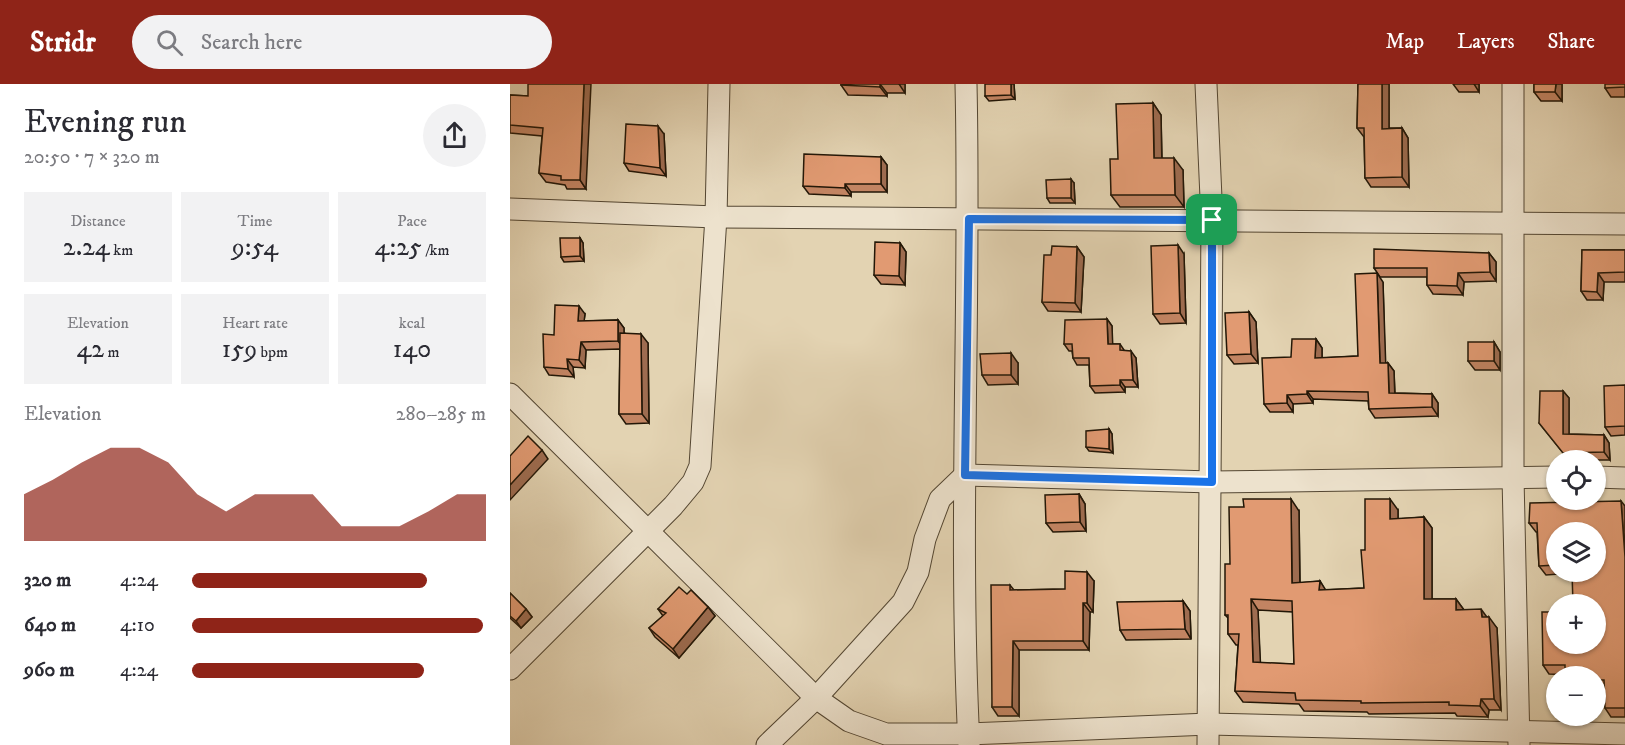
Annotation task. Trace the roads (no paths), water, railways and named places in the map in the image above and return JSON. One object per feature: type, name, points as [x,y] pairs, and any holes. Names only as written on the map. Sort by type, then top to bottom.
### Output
[{"type":"street","points":[[510,669],[648,532],[693,482],[700,466],[716,217],[719,84]]},
{"type":"street","points":[[966,84],[969,219],[965,475],[969,740]]},
{"type":"street","points":[[1206,84],[1212,220],[1209,735]]},
{"type":"street","points":[[1513,84],[1513,477],[1519,739]]},
{"type":"street","points":[[510,209],[716,217],[1625,224]]},
{"type":"street","points":[[510,394],[816,698],[849,721],[886,734],[969,740],[1209,735],[1519,739],[1625,734]]},
{"type":"street","points":[[768,745],[816,698],[903,602],[918,572],[925,539],[940,499],[965,475],[1212,482],[1546,477]]},
{"type":"street","points":[[1606,477],[1625,477]]}]
